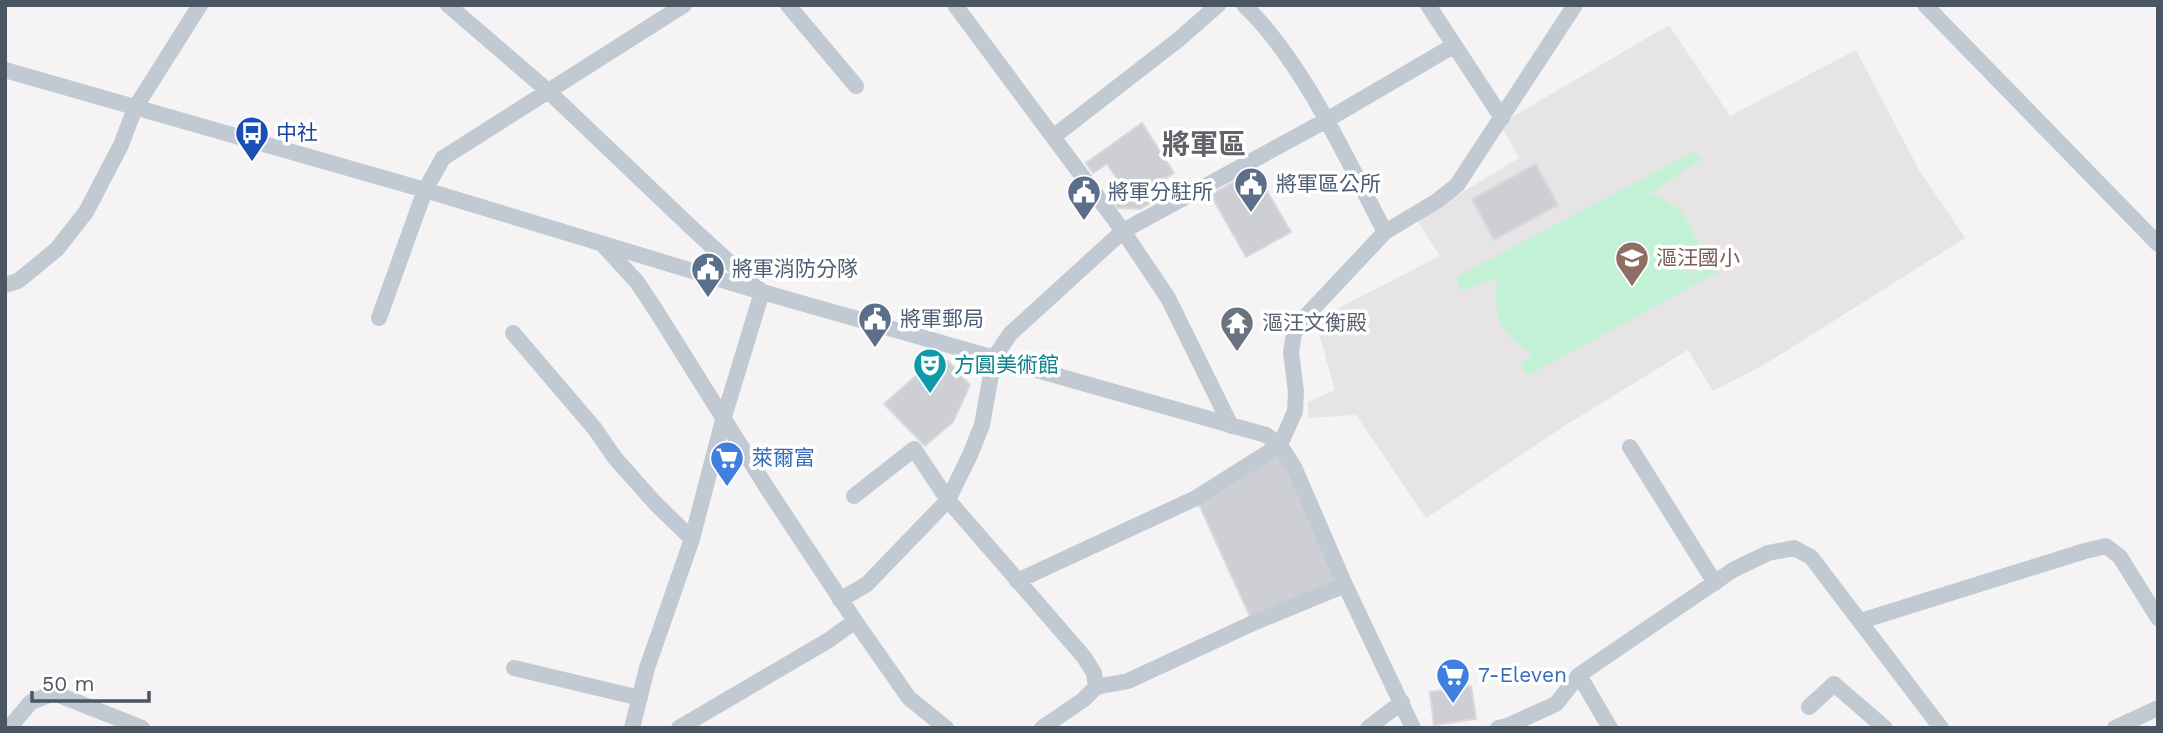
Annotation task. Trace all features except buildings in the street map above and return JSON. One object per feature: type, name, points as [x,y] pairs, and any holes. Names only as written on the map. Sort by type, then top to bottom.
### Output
[{"type":"street","points":[[5,285],[18,281],[57,249],[86,212],[121,145],[135,108],[200,5]]},
{"type":"street","points":[[447,5],[548,91],[762,292]]},
{"type":"street","points":[[379,318],[425,190],[443,158],[684,5]]},
{"type":"street","points":[[788,5],[856,86]]},
{"type":"street","points":[[955,5],[1123,231],[1168,298],[1231,426]]},
{"type":"street","points":[[1053,137],[1167,49],[1218,5]]},
{"type":"street","points":[[1244,5],[1261,21],[1309,91],[1385,232]]},
{"type":"street","points":[[1428,5],[1502,118]]},
{"type":"street","points":[[1017,581],[1196,498],[1280,445],[1295,411],[1296,393],[1291,352],[1294,333],[1307,315],[1385,232],[1437,201],[1457,185],[1575,5]]},
{"type":"street","points":[[1925,5],[2158,244]]},
{"type":"street","points":[[840,600],[867,584],[948,500],[982,425],[994,358],[1010,334],[1123,231],[1325,121],[1453,46]]},
{"type":"street","points":[[5,70],[425,190],[762,292],[1266,435],[1280,445],[1294,467],[1345,585],[1413,728]]},
{"type":"street","points":[[603,244],[637,282],[840,600],[909,698],[946,728]]},
{"type":"street","points":[[632,728],[647,668],[692,539],[723,420],[762,292]]},
{"type":"street","points":[[513,332],[595,429],[623,467],[692,539]]},
{"type":"street","points":[[1630,447],[1715,583]]},
{"type":"street","points":[[854,496],[914,449],[948,500],[1084,657],[1094,673],[1096,687]]},
{"type":"street","points":[[1861,621],[2106,546],[2120,557],[2158,618]]},
{"type":"street","points":[[1498,728],[1556,704],[1579,676],[1733,570],[1768,552],[1794,548],[1811,557],[1941,728]]},
{"type":"street","points":[[1042,728],[1083,700],[1096,687],[1128,681],[1253,623],[1345,585]]},
{"type":"street","points":[[679,728],[829,640],[855,621]]},
{"type":"street","points":[[514,668],[640,698]]},
{"type":"street","points":[[1579,676],[1610,728]]},
{"type":"street","points":[[1809,707],[1834,684],[1885,728]]},
{"type":"street","points":[[9,728],[32,702],[54,692],[142,728]]},
{"type":"street","points":[[1368,728],[1402,702]]},
{"type":"street","points":[[2115,728],[2158,708]]},
{"type":"shaded area","name":"漚汪國小","points":[[1669,25],[1730,116],[1856,50],[1919,170],[1965,238],[1762,366],[1713,391],[1688,350],[1566,425],[1426,518],[1356,415],[1308,418],[1308,402],[1335,390],[1315,320],[1440,256],[1417,220],[1519,158],[1500,124]]},
{"type":"green space","points":[[1695,151],[1701,160],[1650,193],[1676,207],[1691,227],[1699,246],[1688,275],[1714,261],[1720,271],[1529,375],[1520,365],[1532,354],[1505,331],[1498,314],[1497,278],[1461,291],[1456,277]]},
{"type":"place","name":"中社","points":[[252,163]]},
{"type":"place","name":"將軍區公所","points":[[1251,214]]},
{"type":"place","name":"將軍分駐所","points":[[1084,222]]},
{"type":"place","name":"漚汪國小","points":[[1632,288]]},
{"type":"place","name":"將軍消防分隊","points":[[708,299]]},
{"type":"place","name":"將軍郵局","points":[[875,349]]},
{"type":"place","name":"漚汪文衡殿","points":[[1237,353]]},
{"type":"place","name":"方圓美術館","points":[[930,395]]},
{"type":"place","name":"萊爾富","points":[[727,488]]},
{"type":"place","name":"7-Eleven","points":[[1453,705]]},
{"type":"district","name":"將軍區","points":[[1204,144]]}]
